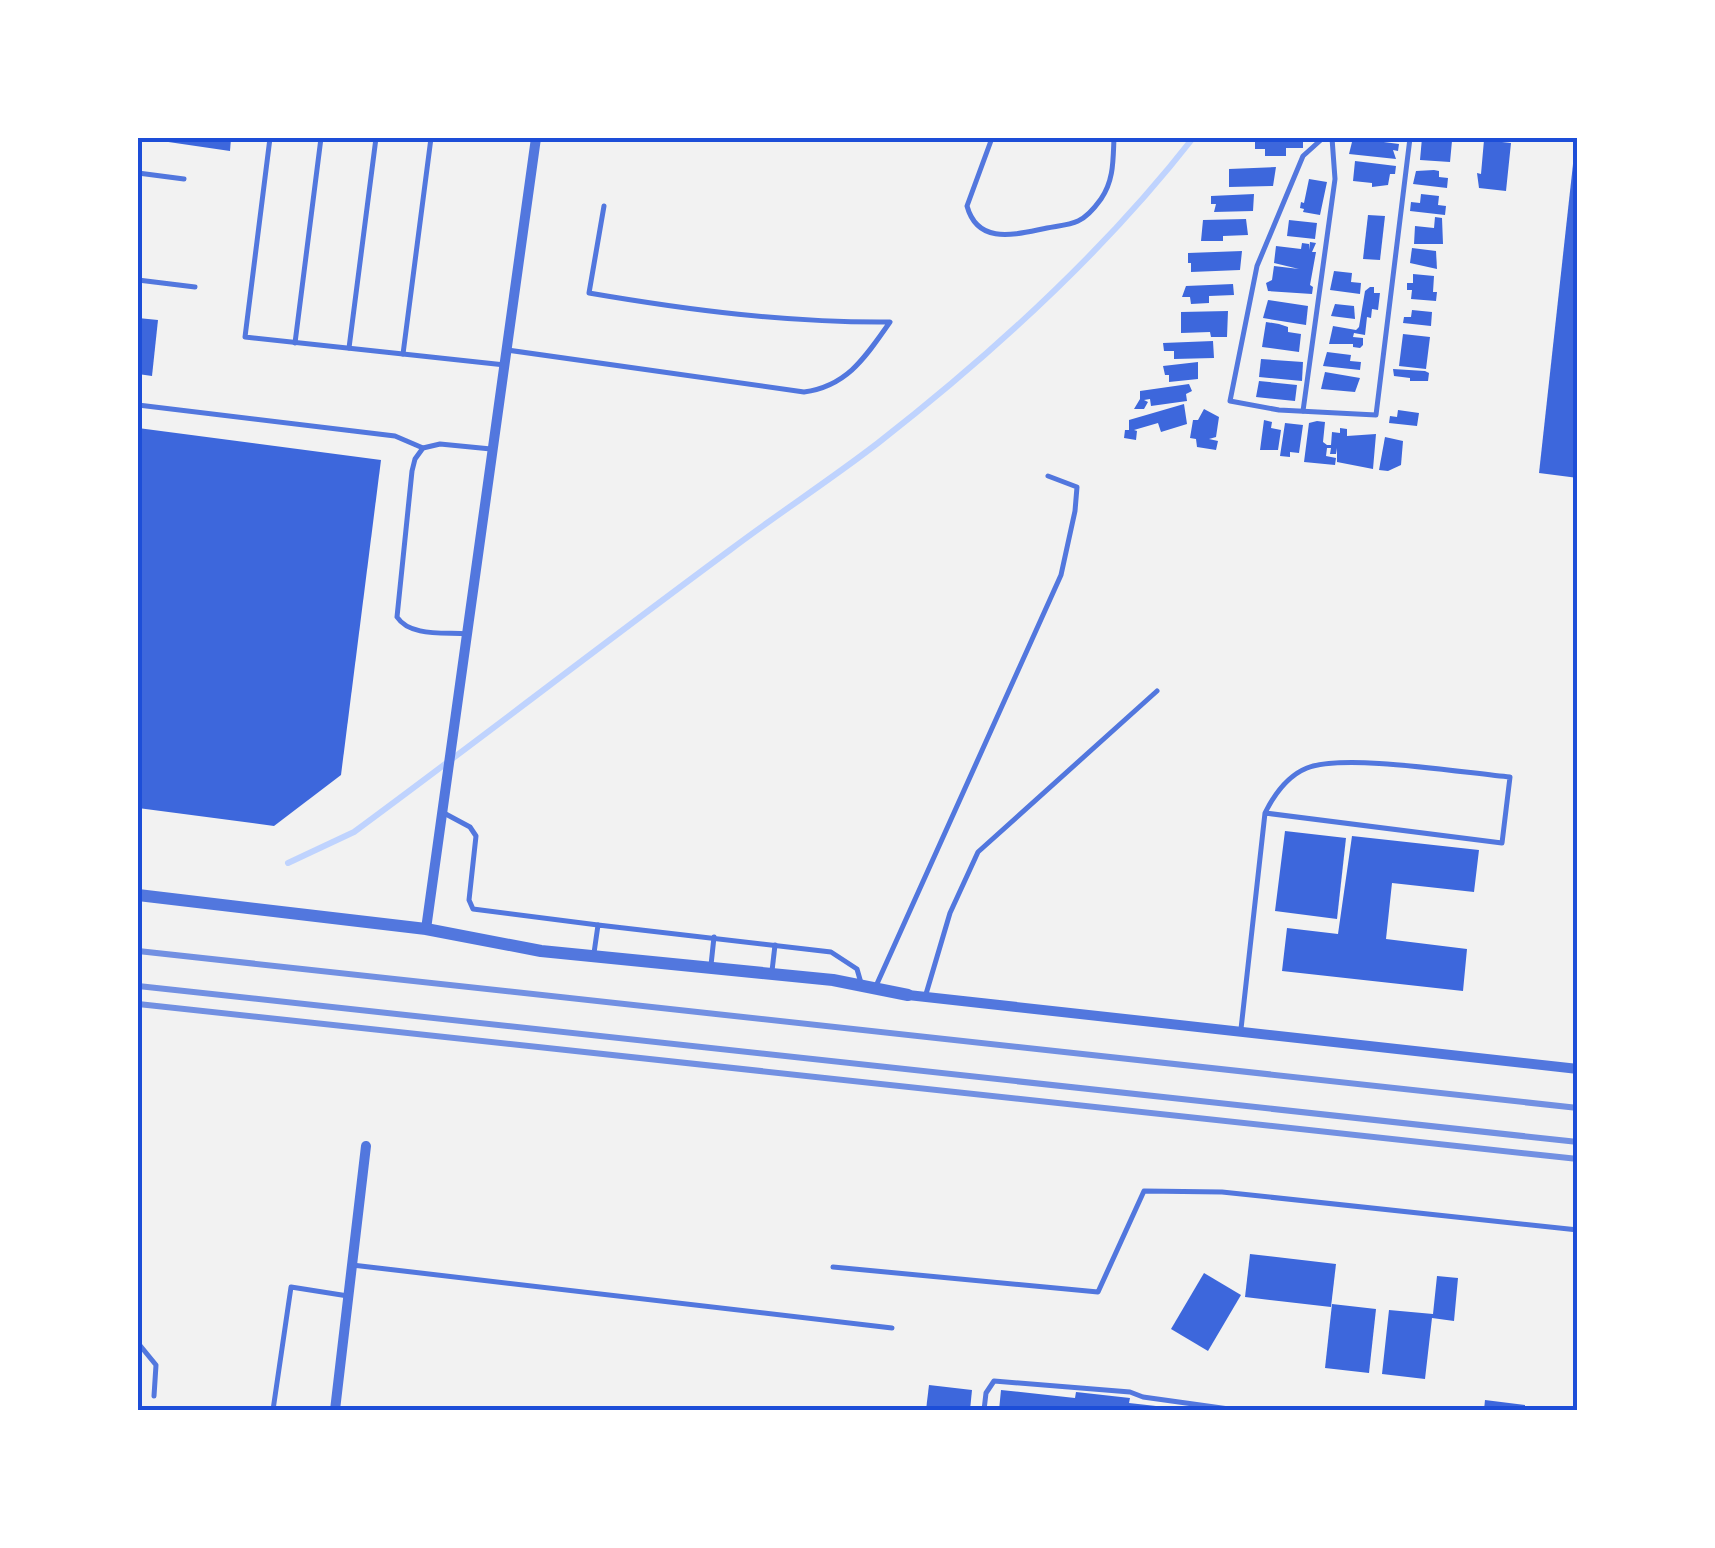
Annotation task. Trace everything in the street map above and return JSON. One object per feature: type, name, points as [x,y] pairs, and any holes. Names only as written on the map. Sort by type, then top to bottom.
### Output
[{"type":"street","points":[[426,929],[536,138]]},
{"type":"street","points":[[138,895],[426,929],[541,951],[772,974],[908,995],[1575,1069]]},
{"type":"street","points":[[335,1410],[366,1146]]},
{"type":"lane","points":[[270,138],[245,338],[505,365]]},
{"type":"lane","points":[[296,343],[321,138]]},
{"type":"lane","points":[[349,348],[376,138]]},
{"type":"lane","points":[[404,354],[431,138]]},
{"type":"lane","points":[[992,138],[966,206],[976,226],[987,233],[1009,236],[1078,222],[1088,213],[1112,178],[1114,138]]},
{"type":"lane","points":[[1323,138],[1303,156],[1258,266],[1230,401],[1376,415],[1410,138]]},
{"type":"lane","points":[[1303,411],[1336,179],[1332,138]]},
{"type":"lane","points":[[138,173],[184,179]]},
{"type":"lane","points":[[507,350],[804,392],[822,390],[861,364],[890,322],[799,321],[684,309],[589,292],[604,206]]},
{"type":"lane","points":[[138,280],[195,287]]},
{"type":"lane","points":[[138,405],[395,436],[423,448],[440,444],[492,449]]},
{"type":"lane","points":[[423,448],[412,471],[398,617],[404,626],[414,630],[467,634]]},
{"type":"lane","points":[[868,987],[1061,575],[1075,511],[1076,487],[1048,476]]},
{"type":"lane","points":[[925,997],[950,913],[978,852],[1157,691]]},
{"type":"lane","points":[[1241,1032],[1265,813],[1274,794],[1306,769],[1335,762],[1510,777],[1502,843],[1265,813]]},
{"type":"lane","points":[[442,812],[470,827],[476,836],[469,900],[473,909],[832,952],[857,969],[868,987]]},
{"type":"lane","points":[[593,956],[598,925]]},
{"type":"lane","points":[[710,968],[714,937]]},
{"type":"lane","points":[[772,974],[775,945]]},
{"type":"lane","points":[[1575,1069],[1578,1056]]},
{"type":"lane","points":[[833,1267],[1098,1292],[1144,1192],[1222,1192],[1578,1230]]},
{"type":"lane","points":[[352,1265],[892,1328]]},
{"type":"lane","points":[[273,1410],[291,1287],[348,1296]]},
{"type":"lane","points":[[138,1344],[156,1365],[154,1396]]},
{"type":"lane","points":[[984,1410],[986,1393],[994,1381],[1130,1392],[1236,1410]]},
{"type":"building","points":[[141,138],[231,138],[230,151]]},
{"type":"building","points":[[1255,138],[1303,138],[1303,148],[1286,148],[1286,156],[1265,156],[1265,149],[1255,149]]},
{"type":"building","points":[[1353,138],[1399,144],[1398,151],[1393,150],[1396,159],[1349,154]]},
{"type":"building","points":[[1422,138],[1452,141],[1450,162],[1420,160]]},
{"type":"building","points":[[1484,140],[1511,143],[1506,191],[1479,188],[1477,173],[1481,174]]},
{"type":"building","points":[[1578,146],[1578,478],[1539,473]]},
{"type":"building","points":[[1355,161],[1396,166],[1395,174],[1390,174],[1388,185],[1372,187],[1372,183],[1353,181]]},
{"type":"building","points":[[1276,167],[1273,186],[1229,187],[1229,169]]},
{"type":"building","points":[[1416,171],[1439,171],[1439,177],[1448,178],[1447,188],[1413,184]]},
{"type":"building","points":[[1309,179],[1327,182],[1320,215],[1300,208]]},
{"type":"building","points":[[1254,194],[1253,211],[1214,212],[1216,204],[1211,204],[1211,196]]},
{"type":"building","points":[[1421,194],[1439,196],[1438,205],[1446,206],[1445,215],[1410,211],[1411,202],[1420,203]]},
{"type":"building","points":[[1368,215],[1385,216],[1380,260],[1363,259]]},
{"type":"building","points":[[1435,217],[1442,218],[1443,244],[1414,244],[1415,226],[1434,228]]},
{"type":"building","points":[[1246,219],[1248,235],[1201,241],[1203,220]]},
{"type":"building","points":[[1289,220],[1317,223],[1315,239],[1287,236]]},
{"type":"building","points":[[1310,242],[1316,243],[1312,252],[1316,252],[1312,294],[1268,291],[1266,283],[1272,280],[1274,266],[1299,269],[1274,263],[1276,246],[1301,249],[1302,243],[1309,244],[1309,250]]},
{"type":"building","points":[[1412,248],[1436,251],[1437,269],[1410,263]]},
{"type":"building","points":[[1242,251],[1240,270],[1191,272],[1188,263],[1188,253]]},
{"type":"building","points":[[1334,271],[1352,273],[1351,282],[1361,283],[1360,294],[1330,290]]},
{"type":"building","points":[[1413,274],[1434,276],[1436,301],[1411,299],[1412,290],[1407,290],[1407,283],[1413,283]]},
{"type":"building","points":[[1233,284],[1234,295],[1209,296],[1209,303],[1191,304],[1190,297],[1182,297],[1186,286]]},
{"type":"building","points":[[1374,287],[1374,293],[1380,293],[1378,310],[1372,309],[1371,318],[1367,317],[1365,335],[1354,333],[1353,337],[1363,338],[1363,345],[1360,348],[1353,344],[1329,344],[1333,326],[1356,330],[1359,327],[1365,291]]},
{"type":"building","points":[[1268,300],[1308,306],[1306,325],[1263,318]]},
{"type":"building","points":[[1335,304],[1354,306],[1355,319],[1331,316]]},
{"type":"building","points":[[1412,310],[1432,312],[1431,326],[1403,323],[1404,317],[1411,317]]},
{"type":"building","points":[[1228,311],[1227,337],[1211,337],[1210,332],[1181,333],[1181,312]]},
{"type":"building","points":[[138,318],[158,320],[152,376],[138,374]]},
{"type":"building","points":[[1266,322],[1301,334],[1299,352],[1262,347]]},
{"type":"building","points":[[1403,334],[1430,337],[1426,369],[1399,366]]},
{"type":"building","points":[[1213,341],[1214,358],[1174,359],[1174,351],[1164,351],[1163,343]]},
{"type":"building","points":[[1327,352],[1351,355],[1350,361],[1361,362],[1360,370],[1323,366]]},
{"type":"building","points":[[1261,359],[1303,362],[1302,381],[1259,377]]},
{"type":"building","points":[[1198,362],[1198,379],[1169,382],[1169,375],[1165,375],[1163,366]]},
{"type":"building","points":[[1393,369],[1425,371],[1429,373],[1428,381],[1394,376]]},
{"type":"building","points":[[1325,372],[1360,378],[1355,392],[1321,389]]},
{"type":"building","points":[[1259,381],[1297,385],[1295,401],[1256,397]]},
{"type":"building","points":[[1189,384],[1192,391],[1186,394],[1187,401],[1151,406],[1150,399],[1144,400],[1148,402],[1144,409],[1134,409],[1140,391]]},
{"type":"building","points":[[1184,404],[1187,424],[1161,432],[1158,423],[1134,430],[1136,440],[1124,438],[1129,420]]},
{"type":"building","points":[[1204,409],[1219,417],[1216,437],[1209,439],[1218,441],[1216,450],[1197,447],[1196,439],[1190,438],[1193,420],[1198,420]]},
{"type":"building","points":[[1398,410],[1419,413],[1417,426],[1389,423],[1390,416],[1397,417]]},
{"type":"building","points":[[1264,420],[1272,422],[1271,428],[1281,430],[1278,450],[1260,450]]},
{"type":"building","points":[[1325,422],[1323,442],[1327,445],[1331,445],[1332,432],[1340,433],[1340,428],[1347,429],[1347,436],[1376,434],[1373,469],[1337,462],[1337,448],[1336,454],[1330,454],[1331,448],[1327,448],[1326,456],[1336,458],[1335,465],[1304,462],[1309,423]]},
{"type":"building","points":[[1285,423],[1303,425],[1299,453],[1290,452],[1290,457],[1280,456]]},
{"type":"building","points":[[138,428],[381,460],[341,775],[274,826],[138,808]]},
{"type":"building","points":[[1385,437],[1403,441],[1401,465],[1388,471],[1379,470]]},
{"type":"building","points":[[1285,831],[1346,838],[1337,919],[1275,911]]},
{"type":"building","points":[[1352,836],[1479,850],[1474,892],[1392,883],[1386,939],[1467,949],[1463,991],[1282,971],[1287,928],[1338,934]]},
{"type":"building","points":[[1250,1254],[1336,1264],[1331,1307],[1245,1297]]},
{"type":"building","points":[[1204,1273],[1241,1295],[1208,1351],[1171,1329]]},
{"type":"building","points":[[1437,1276],[1458,1278],[1454,1321],[1432,1318],[1425,1379],[1382,1374],[1389,1310],[1433,1314]]},
{"type":"building","points":[[1332,1304],[1376,1309],[1369,1373],[1325,1368]]},
{"type":"building","points":[[929,1385],[972,1390],[970,1410],[926,1410]]},
{"type":"building","points":[[1001,1390],[1075,1398],[1076,1392],[1130,1398],[1129,1403],[1156,1406],[1155,1410],[999,1410]]},
{"type":"building","points":[[1485,1400],[1525,1405],[1525,1410],[1484,1410]]},
{"type":"waterway","points":[[288,863],[354,832],[921,409],[1045,300],[1122,221],[1193,138]]},
{"type":"railway","points":[[138,951],[1578,1108]]},
{"type":"railway","points":[[138,986],[1578,1142]]},
{"type":"railway","points":[[138,1004],[1578,1159]]}]
